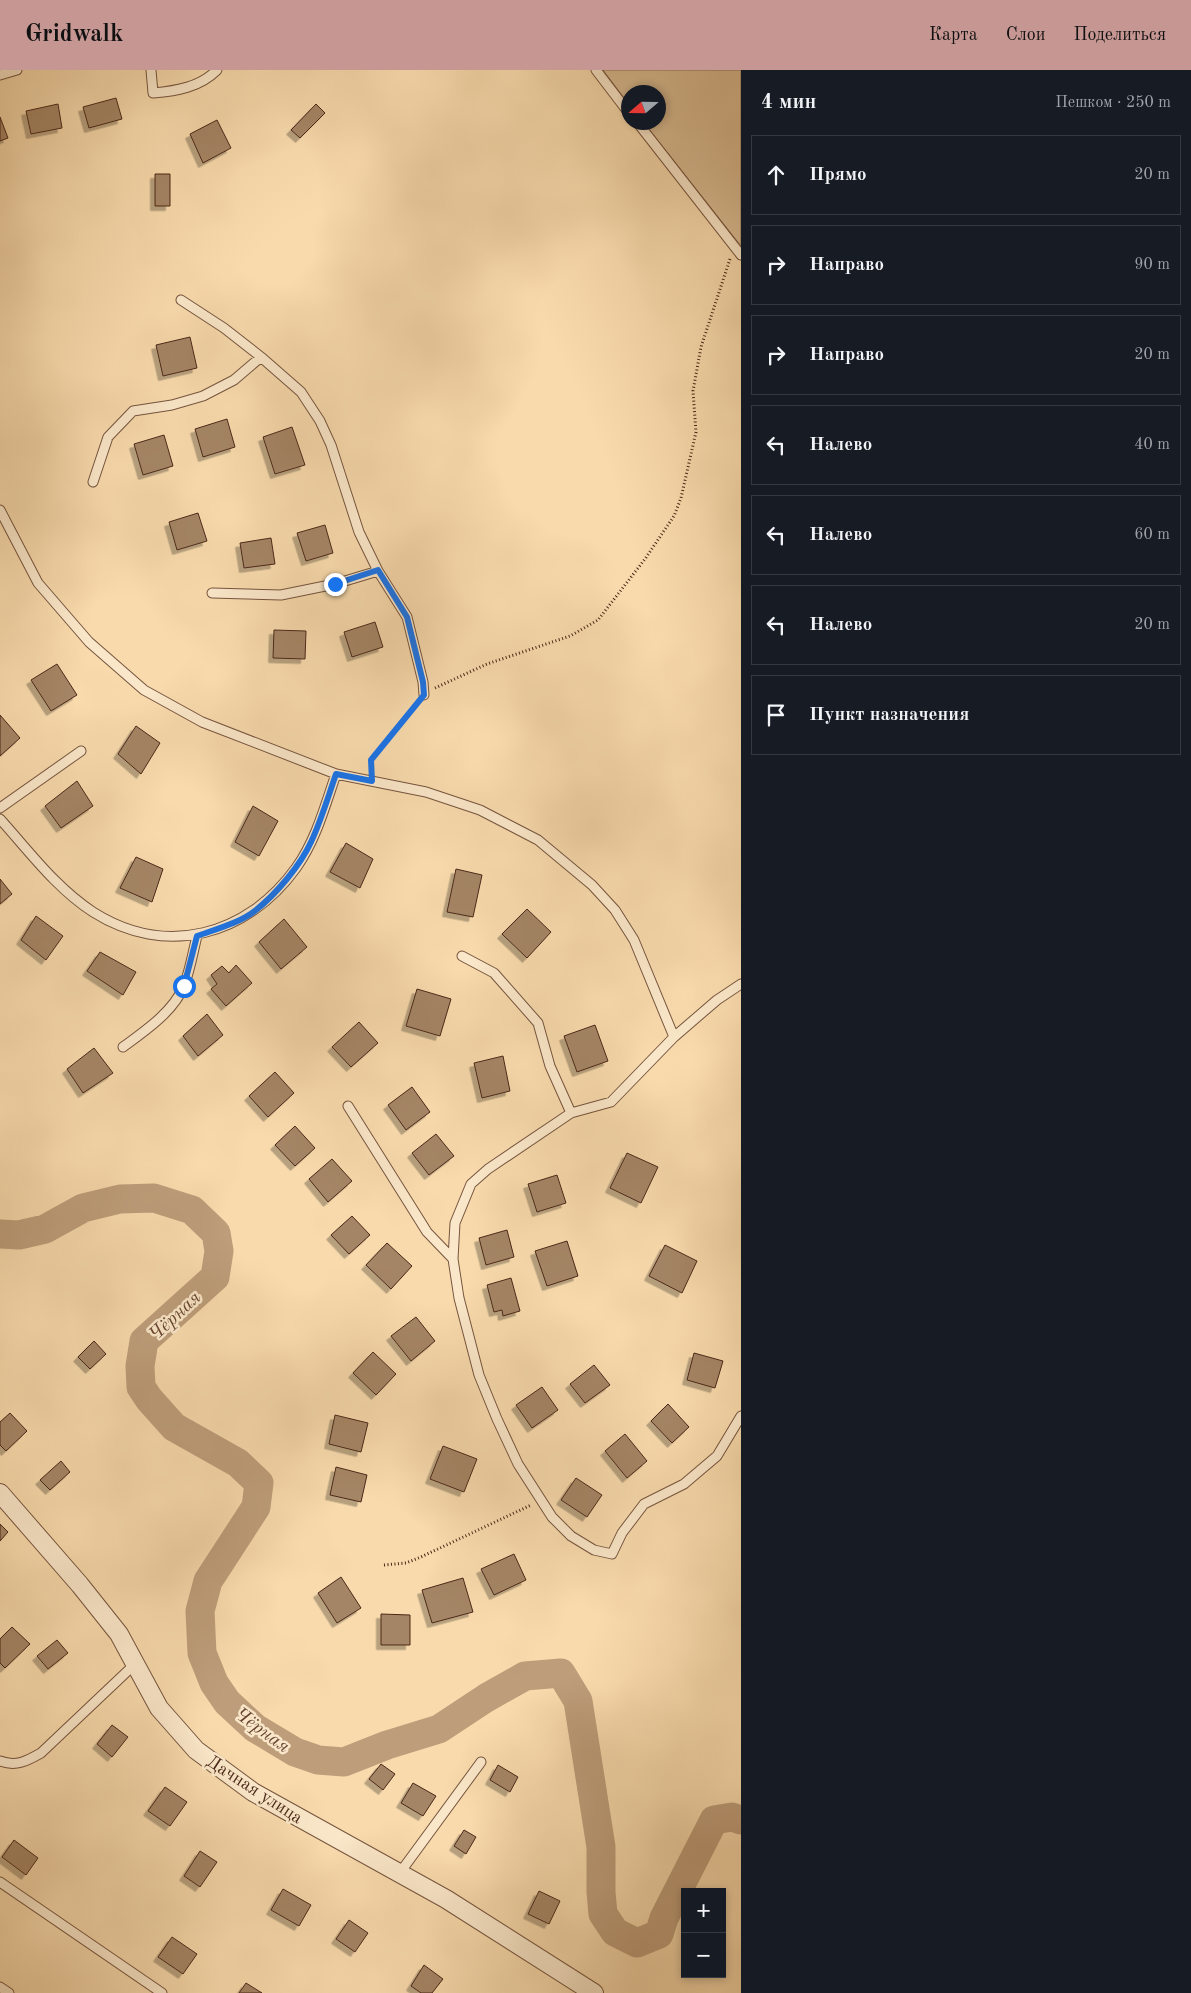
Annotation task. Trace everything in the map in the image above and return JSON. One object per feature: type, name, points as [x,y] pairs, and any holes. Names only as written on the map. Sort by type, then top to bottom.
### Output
[{"type":"street","name":"Дачная улица","points":[[0,1492],[80,1585],[119,1634],[159,1708],[196,1750],[253,1792],[446,1899],[594,1993]]},
{"type":"lane","points":[[0,75],[17,70]]},
{"type":"lane","points":[[151,70],[153,93],[180,90],[207,80],[217,70]]},
{"type":"lane","points":[[596,70],[621,103]]},
{"type":"lane","points":[[643,130],[741,255]]},
{"type":"lane","points":[[181,300],[224,328],[261,357],[301,392],[320,421],[332,445],[359,532],[378,570],[407,617],[423,682],[424,695]]},
{"type":"lane","points":[[92,482],[108,437],[133,411],[172,405],[203,396],[234,380],[261,357]]},
{"type":"lane","points":[[0,510],[38,583],[90,642],[144,690],[202,722],[336,774],[426,792],[480,810],[538,840],[592,885],[614,910],[634,940],[674,1037]]},
{"type":"lane","points":[[212,594],[281,595],[335,584],[378,570]]},
{"type":"lane","points":[[0,808],[81,751]]},
{"type":"lane","points":[[0,819],[56,883],[93,912],[128,929],[162,937],[197,936],[232,923],[255,911],[295,868],[311,843],[336,774]]},
{"type":"lane","points":[[123,1047],[151,1026],[173,1004],[184,986],[197,936]]},
{"type":"lane","points":[[462,956],[494,973],[538,1023],[550,1066],[571,1113]]},
{"type":"lane","points":[[741,984],[716,1000],[674,1037],[611,1102],[571,1113],[488,1169],[471,1184],[455,1224],[453,1259],[459,1298],[479,1375],[518,1464],[552,1517],[571,1536],[594,1550],[612,1554],[622,1533],[644,1504],[684,1484],[717,1456],[741,1416]]},
{"type":"lane","points":[[348,1106],[427,1232],[453,1259]]},
{"type":"lane","points":[[0,1761],[10,1765],[26,1762],[41,1753],[135,1664]]},
{"type":"lane","points":[[399,1874],[482,1762]]},
{"type":"lane","points":[[0,1882],[162,1993]]},
{"type":"lane","points":[[0,1987],[9,1993]]},
{"type":"path","points":[[372,781],[371,760],[424,695],[440,684],[487,664],[570,636],[598,620],[674,516],[681,498],[696,432],[693,390],[701,347],[734,246]]},
{"type":"path","points":[[384,1565],[406,1563],[421,1557],[541,1501]]},
{"type":"shaded area","points":[[603,70],[741,70],[741,246],[650,130],[666,130],[666,85],[621,85],[621,94]]},
{"type":"building","points":[[116,98],[122,119],[89,128],[83,107]]},
{"type":"building","points":[[58,104],[62,128],[31,134],[26,111]]},
{"type":"building","points":[[316,104],[325,113],[300,138],[291,130]]},
{"type":"building","points":[[0,117],[8,138],[0,141]]},
{"type":"building","points":[[217,120],[231,148],[203,163],[190,134]]},
{"type":"building","points":[[155,174],[170,174],[170,206],[155,206]]},
{"type":"building","points":[[190,337],[197,368],[163,376],[156,345]]},
{"type":"building","points":[[227,419],[235,447],[203,457],[195,429]]},
{"type":"building","points":[[292,427],[305,465],[275,474],[263,437]]},
{"type":"building","points":[[164,435],[173,466],[143,475],[134,444]]},
{"type":"building","points":[[198,513],[207,541],[177,550],[169,522]]},
{"type":"building","points":[[325,525],[333,553],[306,561],[297,533]]},
{"type":"building","points":[[271,538],[275,564],[244,568],[240,543]]},
{"type":"building","points":[[375,622],[383,647],[352,657],[344,632]]},
{"type":"building","points":[[274,630],[306,631],[305,659],[273,658]]},
{"type":"building","points":[[57,664],[77,695],[51,711],[31,680]]},
{"type":"building","points":[[0,715],[20,738],[0,756]]},
{"type":"building","points":[[136,726],[160,743],[141,774],[118,754]]},
{"type":"building","points":[[77,781],[93,806],[61,828],[45,806]]},
{"type":"building","points":[[253,806],[278,821],[259,856],[235,842]]},
{"type":"building","points":[[346,843],[373,859],[360,888],[330,872]]},
{"type":"building","points":[[136,857],[163,869],[152,902],[120,888]]},
{"type":"building","points":[[456,869],[482,875],[473,917],[447,912]]},
{"type":"building","points":[[0,879],[12,894],[0,904]]},
{"type":"building","points":[[527,909],[551,932],[527,958],[502,934]]},
{"type":"building","points":[[36,916],[63,936],[46,960],[21,940]]},
{"type":"building","points":[[284,919],[307,947],[281,969],[259,942]]},
{"type":"building","points":[[100,952],[136,972],[123,995],[87,971]]},
{"type":"building","points":[[236,965],[252,983],[226,1006],[211,989],[217,984],[211,975],[222,966],[229,973]]},
{"type":"building","points":[[417,989],[451,999],[440,1036],[406,1026]]},
{"type":"building","points":[[207,1014],[223,1035],[198,1056],[183,1036]]},
{"type":"building","points":[[359,1022],[378,1043],[351,1067],[332,1047]]},
{"type":"building","points":[[595,1025],[608,1061],[577,1072],[564,1036]]},
{"type":"building","points":[[94,1048],[113,1073],[83,1093],[67,1069]]},
{"type":"building","points":[[503,1056],[510,1091],[482,1098],[474,1063]]},
{"type":"building","points":[[275,1072],[294,1093],[268,1117],[249,1096]]},
{"type":"building","points":[[412,1087],[430,1112],[406,1130],[388,1105]]},
{"type":"building","points":[[295,1126],[315,1148],[295,1166],[275,1145]]},
{"type":"building","points":[[436,1134],[454,1156],[429,1175],[412,1153]]},
{"type":"building","points":[[627,1153],[658,1167],[641,1203],[610,1188]]},
{"type":"building","points":[[332,1159],[352,1181],[328,1202],[309,1179]]},
{"type":"building","points":[[557,1175],[566,1203],[537,1212],[528,1184]]},
{"type":"building","points":[[352,1216],[370,1235],[349,1254],[331,1235]]},
{"type":"building","points":[[507,1230],[514,1257],[486,1265],[479,1238]]},
{"type":"building","points":[[567,1241],[578,1276],[547,1286],[535,1251]]},
{"type":"building","points":[[387,1243],[412,1266],[391,1289],[366,1265]]},
{"type":"building","points":[[665,1245],[697,1261],[682,1293],[649,1276]]},
{"type":"building","points":[[511,1278],[520,1311],[503,1316],[502,1310],[494,1312],[487,1285]]},
{"type":"building","points":[[416,1317],[435,1341],[411,1361],[391,1336]]},
{"type":"building","points":[[94,1341],[106,1354],[90,1369],[78,1357]]},
{"type":"building","points":[[373,1352],[396,1374],[376,1395],[353,1373]]},
{"type":"building","points":[[694,1353],[723,1361],[715,1388],[687,1380]]},
{"type":"building","points":[[594,1365],[610,1385],[585,1403],[570,1384]]},
{"type":"building","points":[[542,1387],[558,1410],[532,1428],[516,1405]]},
{"type":"building","points":[[668,1404],[689,1427],[672,1443],[651,1421]]},
{"type":"building","points":[[10,1413],[27,1431],[6,1451],[0,1445],[0,1422]]},
{"type":"building","points":[[335,1415],[368,1423],[361,1452],[329,1444]]},
{"type":"building","points":[[625,1434],[647,1461],[627,1478],[605,1451]]},
{"type":"building","points":[[443,1446],[477,1459],[464,1492],[430,1479]]},
{"type":"building","points":[[61,1461],[70,1472],[50,1490],[40,1480]]},
{"type":"building","points":[[336,1467],[367,1475],[361,1502],[330,1495]]},
{"type":"building","points":[[576,1478],[602,1495],[587,1517],[561,1500]]},
{"type":"building","points":[[0,1524],[8,1532],[0,1541]]},
{"type":"building","points":[[514,1554],[526,1580],[494,1595],[481,1569]]},
{"type":"building","points":[[341,1577],[361,1608],[337,1623],[318,1593]]},
{"type":"building","points":[[463,1578],[473,1612],[432,1623],[422,1590]]},
{"type":"building","points":[[381,1614],[410,1615],[410,1645],[381,1645]]},
{"type":"building","points":[[12,1627],[30,1644],[5,1668],[0,1663],[0,1639]]},
{"type":"building","points":[[57,1640],[68,1653],[48,1669],[37,1656]]},
{"type":"building","points":[[112,1725],[128,1737],[112,1757],[97,1744]]},
{"type":"building","points":[[381,1764],[395,1774],[383,1790],[369,1779]]},
{"type":"building","points":[[498,1765],[518,1777],[510,1792],[490,1780]]},
{"type":"building","points":[[413,1783],[436,1796],[423,1816],[401,1803]]},
{"type":"building","points":[[165,1787],[187,1802],[170,1826],[148,1811]]},
{"type":"building","points":[[464,1830],[476,1837],[466,1854],[454,1846]]},
{"type":"building","points":[[14,1840],[38,1858],[26,1875],[2,1857]]},
{"type":"building","points":[[200,1851],[217,1862],[200,1887],[184,1876]]},
{"type":"building","points":[[283,1889],[311,1905],[299,1926],[271,1910]]},
{"type":"building","points":[[539,1891],[560,1901],[549,1924],[528,1914]]},
{"type":"building","points":[[349,1920],[368,1933],[355,1952],[336,1939]]},
{"type":"building","points":[[172,1937],[197,1954],[183,1974],[158,1957]]},
{"type":"building","points":[[424,1965],[443,1979],[432,1993],[421,1993],[411,1986]]},
{"type":"building","points":[[246,1983],[262,1993],[239,1993]]},
{"type":"waterway","name":"Чёрная","points":[[0,1234],[19,1235],[45,1229],[83,1208],[120,1199],[154,1198],[192,1210],[216,1233],[219,1251],[215,1277],[144,1341],[140,1366],[141,1387],[174,1427],[238,1463],[259,1483],[256,1507],[208,1581],[200,1611],[202,1653],[214,1683],[227,1702],[255,1728],[295,1752],[318,1760],[344,1762],[387,1745],[439,1729],[486,1698],[525,1676],[561,1673],[578,1701],[601,1847],[603,1914],[615,1932],[637,1943],[659,1934],[664,1918],[714,1820],[732,1817],[741,1820]]},
{"type":"route","points":[[184,986],[197,936],[232,923],[255,911],[295,868],[311,843],[336,774],[372,781],[371,760],[406,720],[424,695],[423,682],[407,617],[378,570],[335,584]]}]
